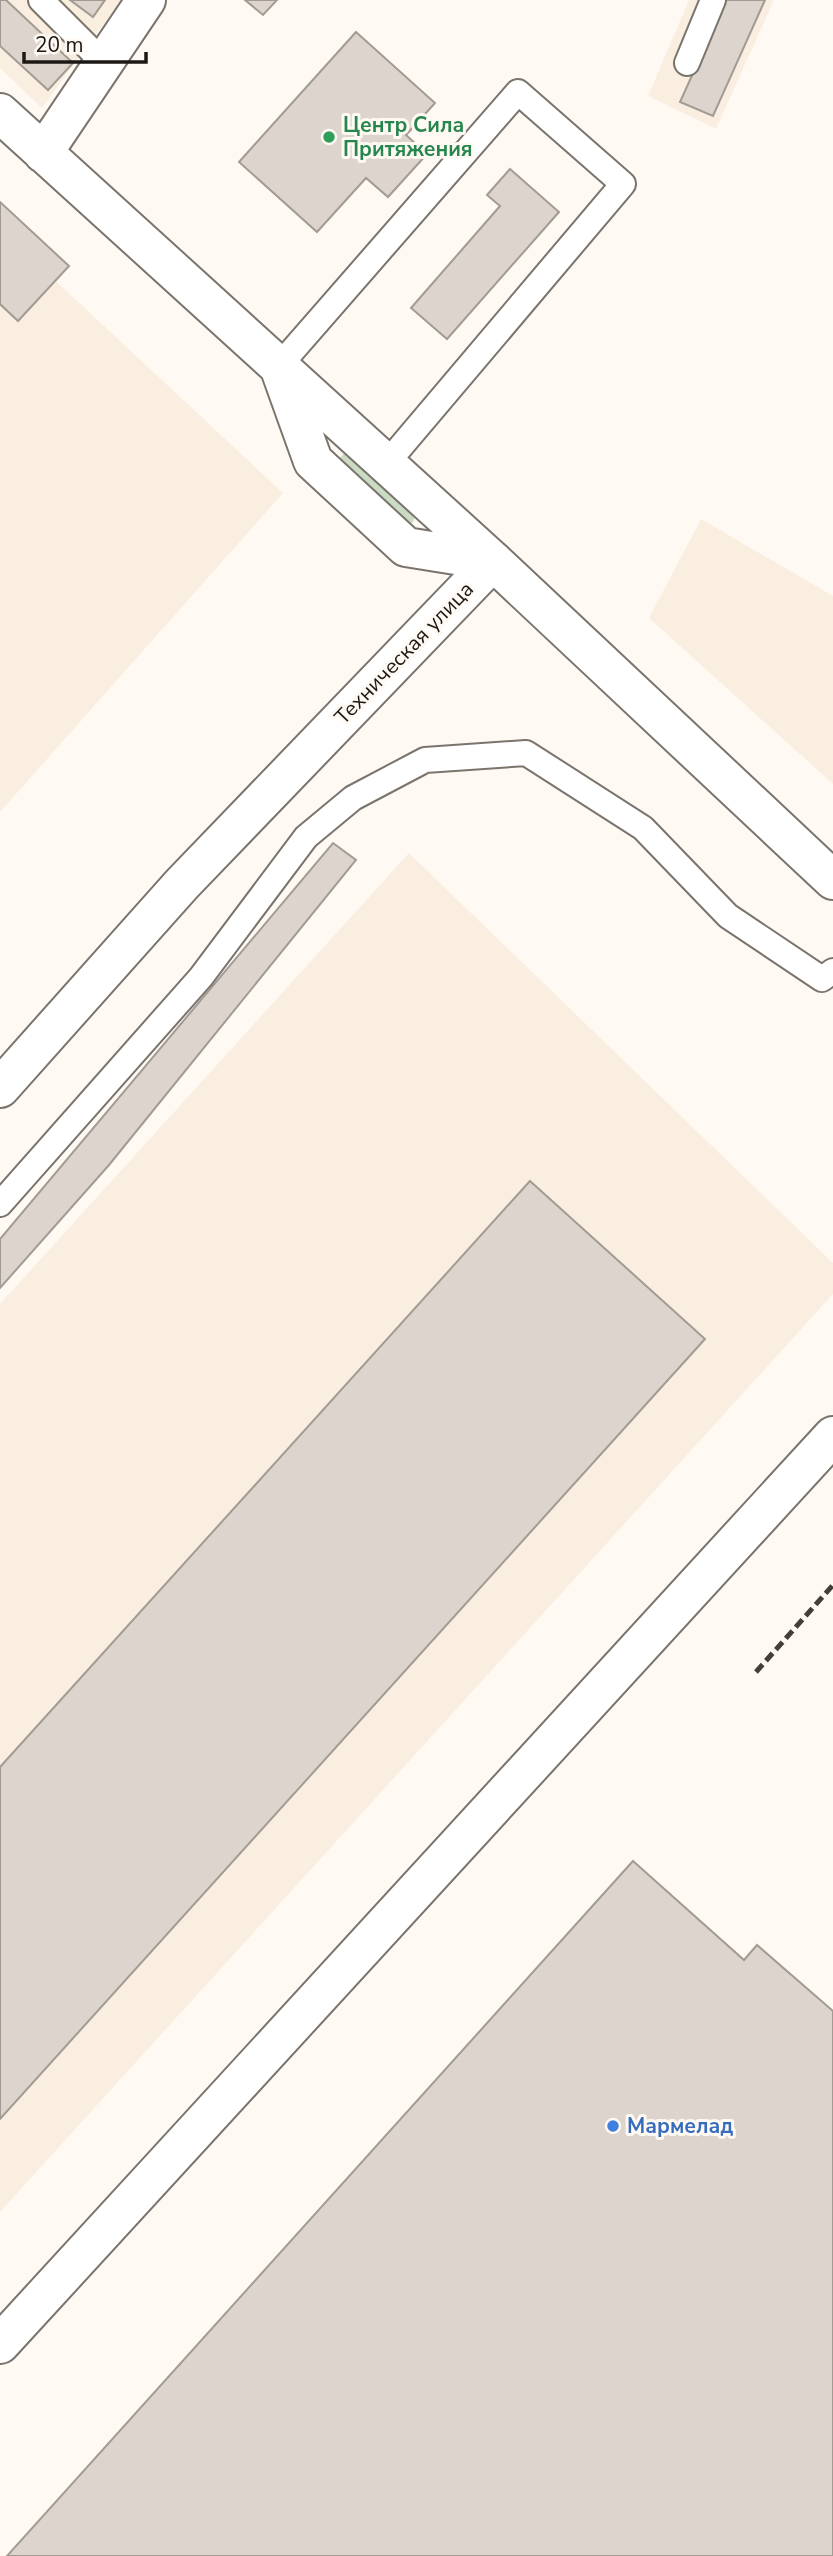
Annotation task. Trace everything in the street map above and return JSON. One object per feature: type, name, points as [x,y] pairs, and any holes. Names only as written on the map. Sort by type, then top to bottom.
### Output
[{"type":"street","points":[[43,153],[146,0]]},
{"type":"street","points":[[0,113],[387,463],[833,880]]},
{"type":"street","points":[[279,366],[313,461],[405,547],[493,561]]},
{"type":"street","name":"Техническая улица","points":[[0,1088],[182,884],[493,561]]},
{"type":"street","points":[[0,2344],[833,1436]]},
{"type":"lane","points":[[41,0],[104,63]]},
{"type":"lane","points":[[687,63],[713,0]]},
{"type":"lane","points":[[279,366],[518,92],[612,175],[622,184],[387,463]]},
{"type":"lane","points":[[0,1204],[201,977],[306,837],[353,798],[425,760],[526,753],[643,828],[728,916],[822,979],[833,971]]},
{"type":"shaded area","points":[[0,0],[121,0],[42,108],[0,68]]},
{"type":"shaded area","points":[[689,0],[774,0],[716,129],[648,96]]},
{"type":"shaded area","points":[[0,229],[283,493],[0,812]]},
{"type":"shaded area","points":[[701,519],[833,596],[833,784],[649,618]]},
{"type":"shaded area","points":[[409,853],[833,1263],[833,1294],[0,2212],[0,1304]]},
{"type":"green space","points":[[348,449],[416,513],[413,522],[406,525],[340,465],[340,458]]},
{"type":"building","points":[[0,0],[6,0],[73,63],[48,90],[0,46]]},
{"type":"building","points":[[70,0],[105,0],[93,17]]},
{"type":"building","points":[[245,0],[277,0],[263,15]]},
{"type":"building","points":[[726,0],[765,0],[713,116],[680,102]]},
{"type":"building","points":[[356,32],[435,103],[406,135],[427,154],[388,197],[366,178],[317,232],[239,162]]},
{"type":"building","points":[[510,169],[559,212],[447,339],[411,308],[500,206],[487,195]]},
{"type":"building","points":[[0,202],[69,266],[18,321],[0,304]]},
{"type":"building","points":[[333,843],[356,860],[109,1165],[0,1288],[0,1239]]},
{"type":"building","points":[[530,1181],[705,1339],[0,2119],[0,1767]]},
{"type":"building","name":"Мармелад","points":[[633,1861],[744,1960],[757,1945],[833,2011],[833,2556],[7,2556]]},
{"type":"railway","points":[[756,1672],[833,1585]]},
{"type":"place","name":"Центр Сила Притяжения","points":[[329,137]]},
{"type":"place","name":"Мармелад","points":[[613,2126]]}]
